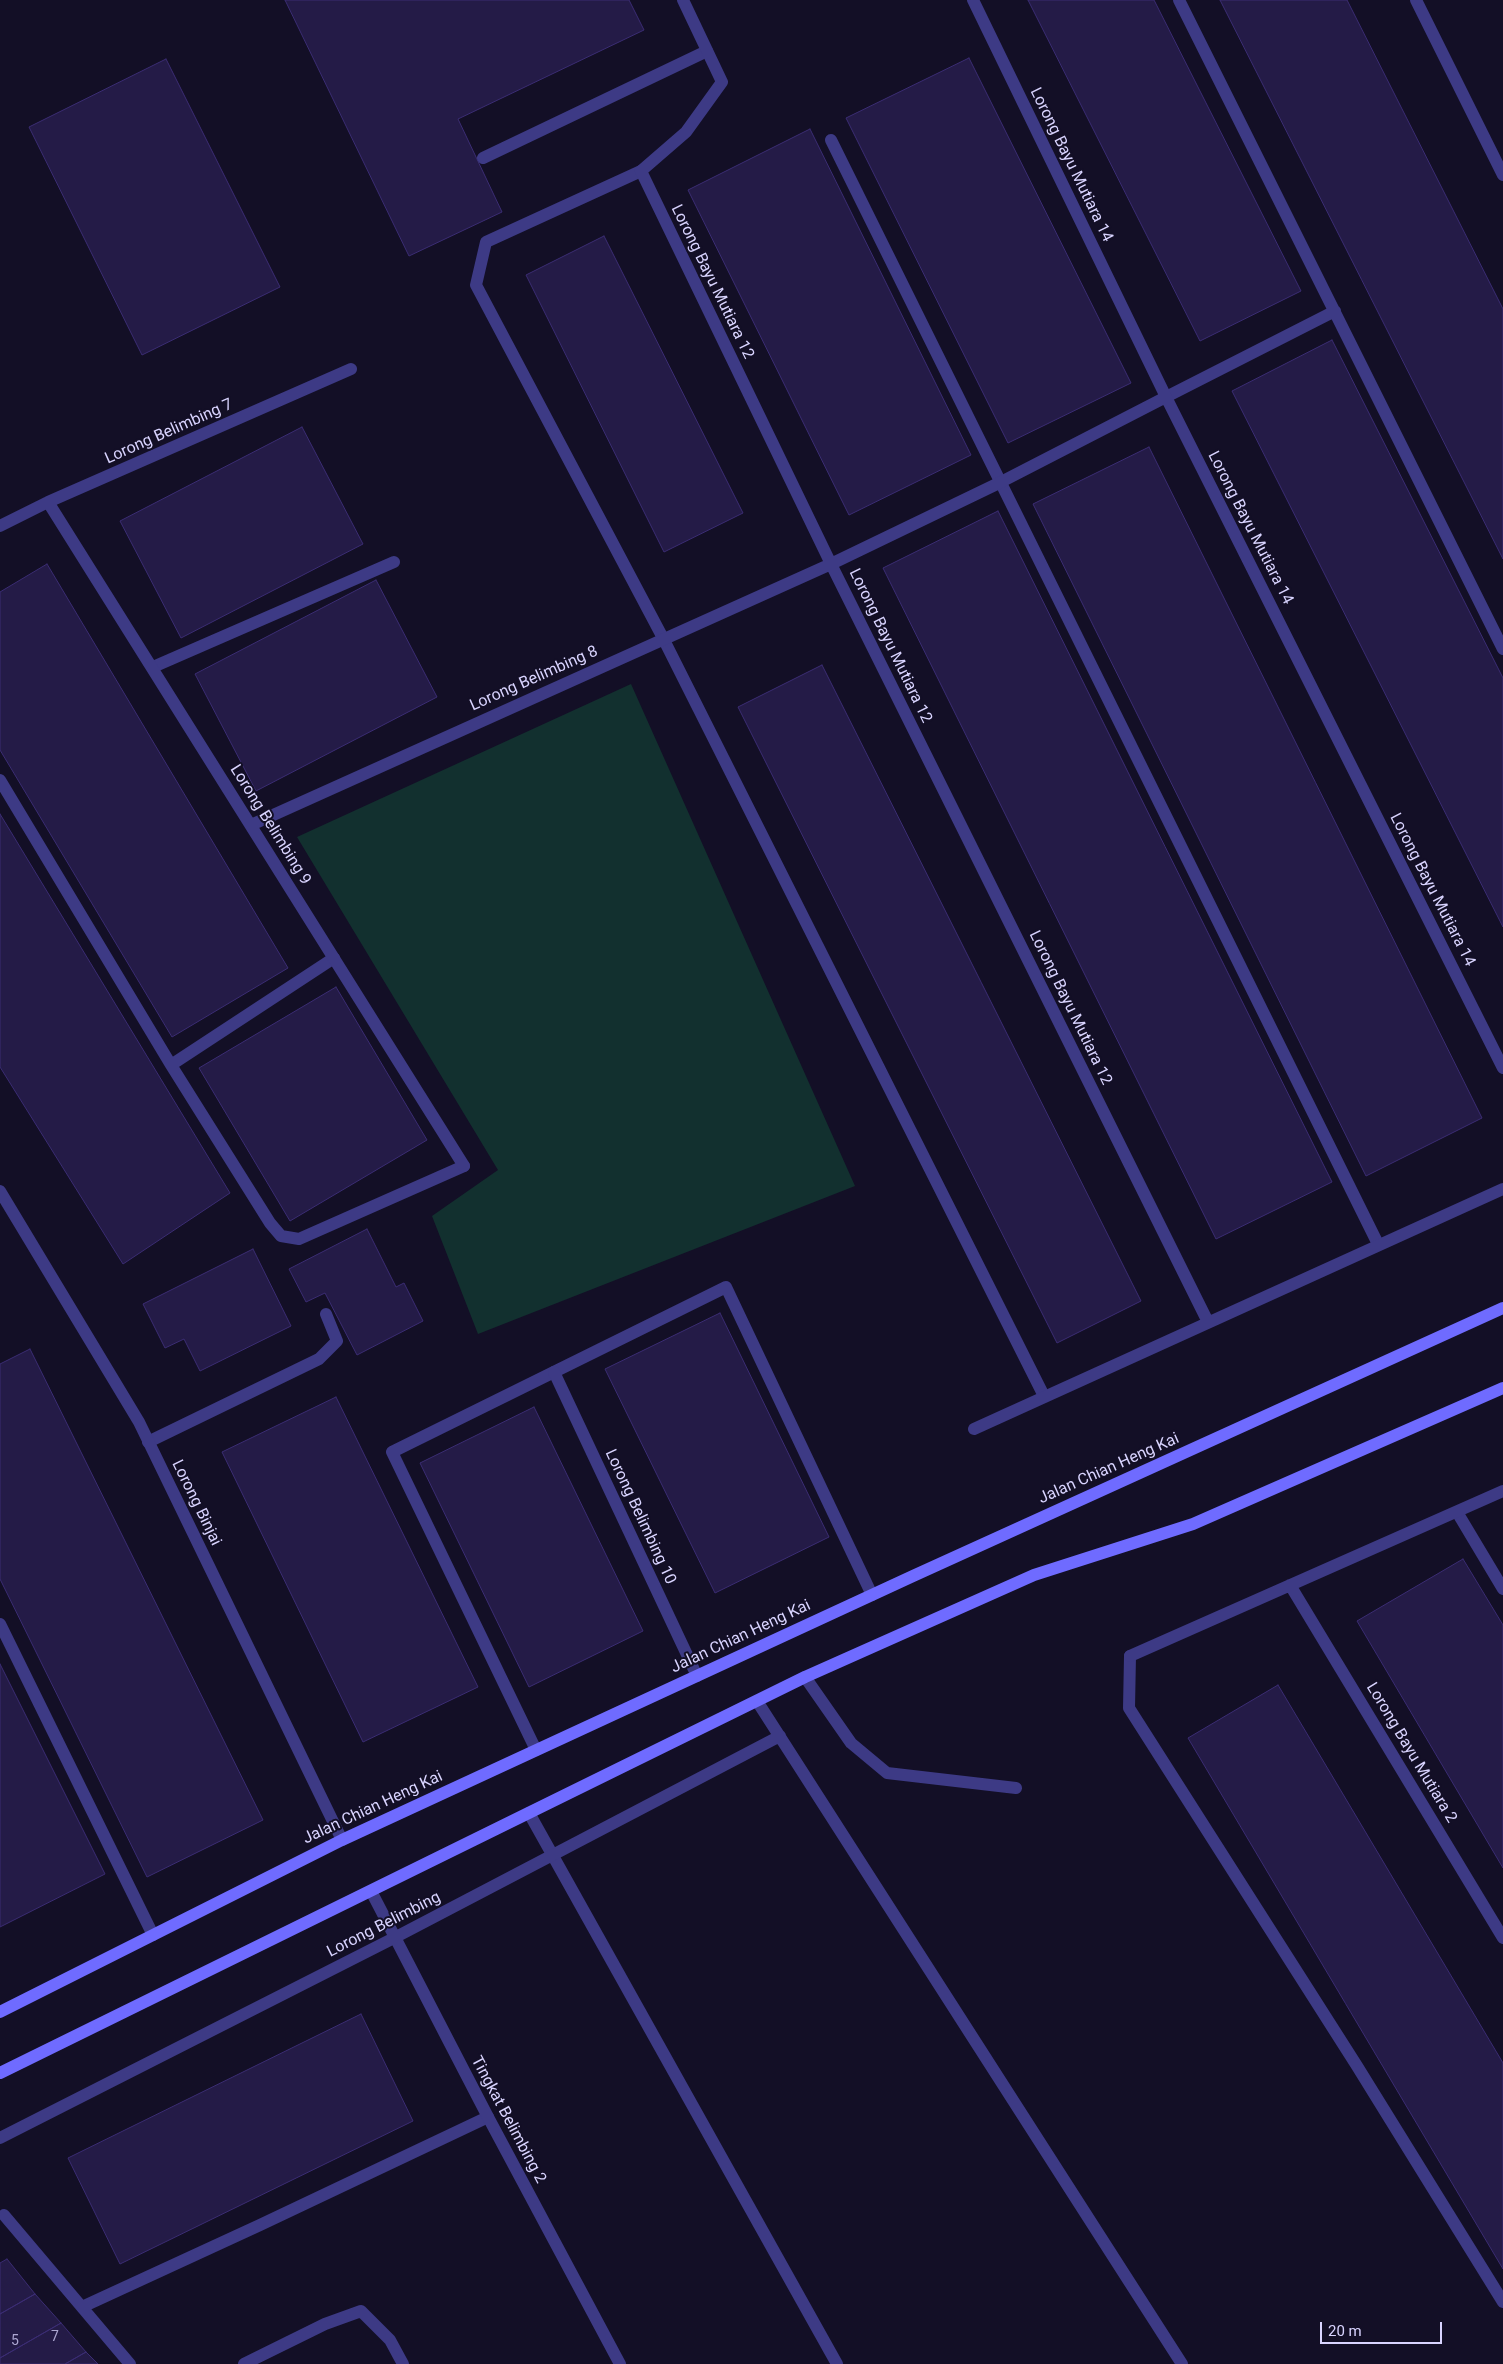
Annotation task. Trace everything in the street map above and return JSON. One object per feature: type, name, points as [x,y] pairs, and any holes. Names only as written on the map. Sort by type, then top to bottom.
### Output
[{"type":"main road","name":"Jalan Chian Heng Kai","points":[[0,2012],[342,1840],[872,1595],[1503,1308]]},
{"type":"main road","points":[[0,2073],[805,1677],[1034,1575],[1194,1524],[1503,1388]]},
{"type":"street","points":[[683,0],[722,82],[686,132],[641,171],[486,242],[476,285],[663,638],[1044,1396]]},
{"type":"street","name":"Lorong Bayu Mutiara 14","points":[[973,0],[1166,397],[1502,1064]]},
{"type":"street","points":[[1179,0],[1503,650]]},
{"type":"street","points":[[1416,0],[1503,175]]},
{"type":"street","points":[[483,158],[707,51]]},
{"type":"street","points":[[831,140],[999,483],[1378,1244]]},
{"type":"street","name":"Lorong Bayu Mutiara 12","points":[[641,171],[831,564],[1208,1322]]},
{"type":"street","name":"Lorong Belimbing 8","points":[[251,825],[831,564],[999,483],[1335,311]]},
{"type":"street","name":"Lorong Belimbing 7","points":[[0,526],[48,502],[351,369]]},
{"type":"street","name":"Lorong Belimbing 9","points":[[48,502],[464,1166],[299,1239],[281,1236],[270,1223],[171,1065]]},
{"type":"street","points":[[152,667],[394,562]]},
{"type":"street","points":[[0,780],[171,1065],[334,958]]},
{"type":"street","points":[[974,1428],[1503,1189]]},
{"type":"street","name":"Lorong Binjai","points":[[0,1191],[148,1442],[342,1840]]},
{"type":"street","points":[[536,1750],[392,1452],[726,1287],[872,1595]]},
{"type":"street","points":[[148,1442],[319,1359],[337,1341],[326,1314]]},
{"type":"street","name":"Lorong Belimbing 10","points":[[554,1372],[697,1676]]},
{"type":"street","points":[[1503,1491],[1130,1656],[1129,1708],[1352,2058],[1503,2302]]},
{"type":"street","points":[[1457,1512],[1503,1588]]},
{"type":"street","name":"Lorong Bayu Mutiara 2","points":[[1290,1585],[1503,1938]]},
{"type":"street","points":[[0,1624],[153,1935]]},
{"type":"street","points":[[805,1677],[851,1743],[887,1773],[1016,1788]]},
{"type":"street","points":[[757,1701],[1182,2364]]},
{"type":"street","name":"Lorong Belimbing","points":[[0,2138],[394,1938],[780,1736]]},
{"type":"street","points":[[529,1813],[837,2364]]},
{"type":"street","name":"Tingkat Belimbing 2","points":[[371,1891],[488,2118],[620,2364]]},
{"type":"street","points":[[82,2307],[260,2226],[488,2118]]},
{"type":"street","points":[[4,2215],[130,2364]]},
{"type":"street","points":[[244,2364],[325,2324],[361,2311],[390,2340],[403,2364]]},
{"type":"green space","points":[[631,684],[855,1186],[478,1334],[432,1216],[498,1170],[297,837]]},
{"type":"building","points":[[285,0],[629,0],[644,30],[458,119],[502,212],[409,256]]},
{"type":"building","points":[[1028,0],[1154,0],[1301,291],[1200,341]]},
{"type":"building","points":[[1220,0],[1347,0],[1503,309],[1503,559]]},
{"type":"building","points":[[969,58],[1131,383],[1008,443],[846,118]]},
{"type":"building","points":[[166,59],[280,287],[142,355],[29,127]]},
{"type":"building","points":[[810,129],[971,455],[849,515],[688,190]]},
{"type":"building","points":[[604,236],[743,513],[664,552],[526,275]]},
{"type":"building","points":[[1332,340],[1503,678],[1503,927],[1232,391]]},
{"type":"building","points":[[302,427],[363,544],[181,638],[120,521]]},
{"type":"building","points":[[1149,447],[1482,1118],[1366,1176],[1033,504]]},
{"type":"building","points":[[998,511],[1332,1182],[1216,1239],[883,568]]},
{"type":"building","points":[[47,564],[288,968],[172,1037],[0,750],[0,592]]},
{"type":"building","points":[[376,580],[437,697],[256,791],[195,674]]},
{"type":"building","points":[[822,665],[1141,1301],[1057,1343],[738,707]]},
{"type":"building","points":[[0,814],[230,1193],[123,1264],[0,1067]]},
{"type":"building","points":[[336,987],[427,1140],[290,1221],[199,1068]]},
{"type":"building","points":[[367,1229],[396,1287],[404,1283],[423,1321],[357,1355],[325,1293],[306,1302],[289,1269]]},
{"type":"building","points":[[253,1249],[291,1326],[200,1371],[184,1339],[165,1348],[143,1304]]},
{"type":"building","points":[[720,1313],[829,1537],[715,1593],[605,1369]]},
{"type":"building","points":[[30,1349],[263,1820],[147,1877],[0,1579],[0,1364]]},
{"type":"building","points":[[336,1397],[478,1687],[363,1742],[222,1452]]},
{"type":"building","points":[[534,1407],[643,1631],[529,1687],[420,1463]]},
{"type":"building","points":[[1463,1559],[1503,1625],[1503,1868],[1357,1621]]},
{"type":"building","points":[[0,1664],[105,1874],[0,1927]]},
{"type":"building","points":[[1278,1685],[1503,2063],[1503,2269],[1188,1738]]},
{"type":"building","points":[[361,2014],[413,2121],[120,2264],[68,2158]]},
{"type":"building","points":[[7,2259],[35,2294],[0,2314],[0,2263]]},
{"type":"building","points":[[35,2294],[61,2323],[0,2358],[0,2314]]},
{"type":"building","points":[[61,2323],[86,2352],[65,2364],[0,2364],[0,2358]]},
{"type":"building","points":[[86,2352],[98,2364],[65,2364]]}]
